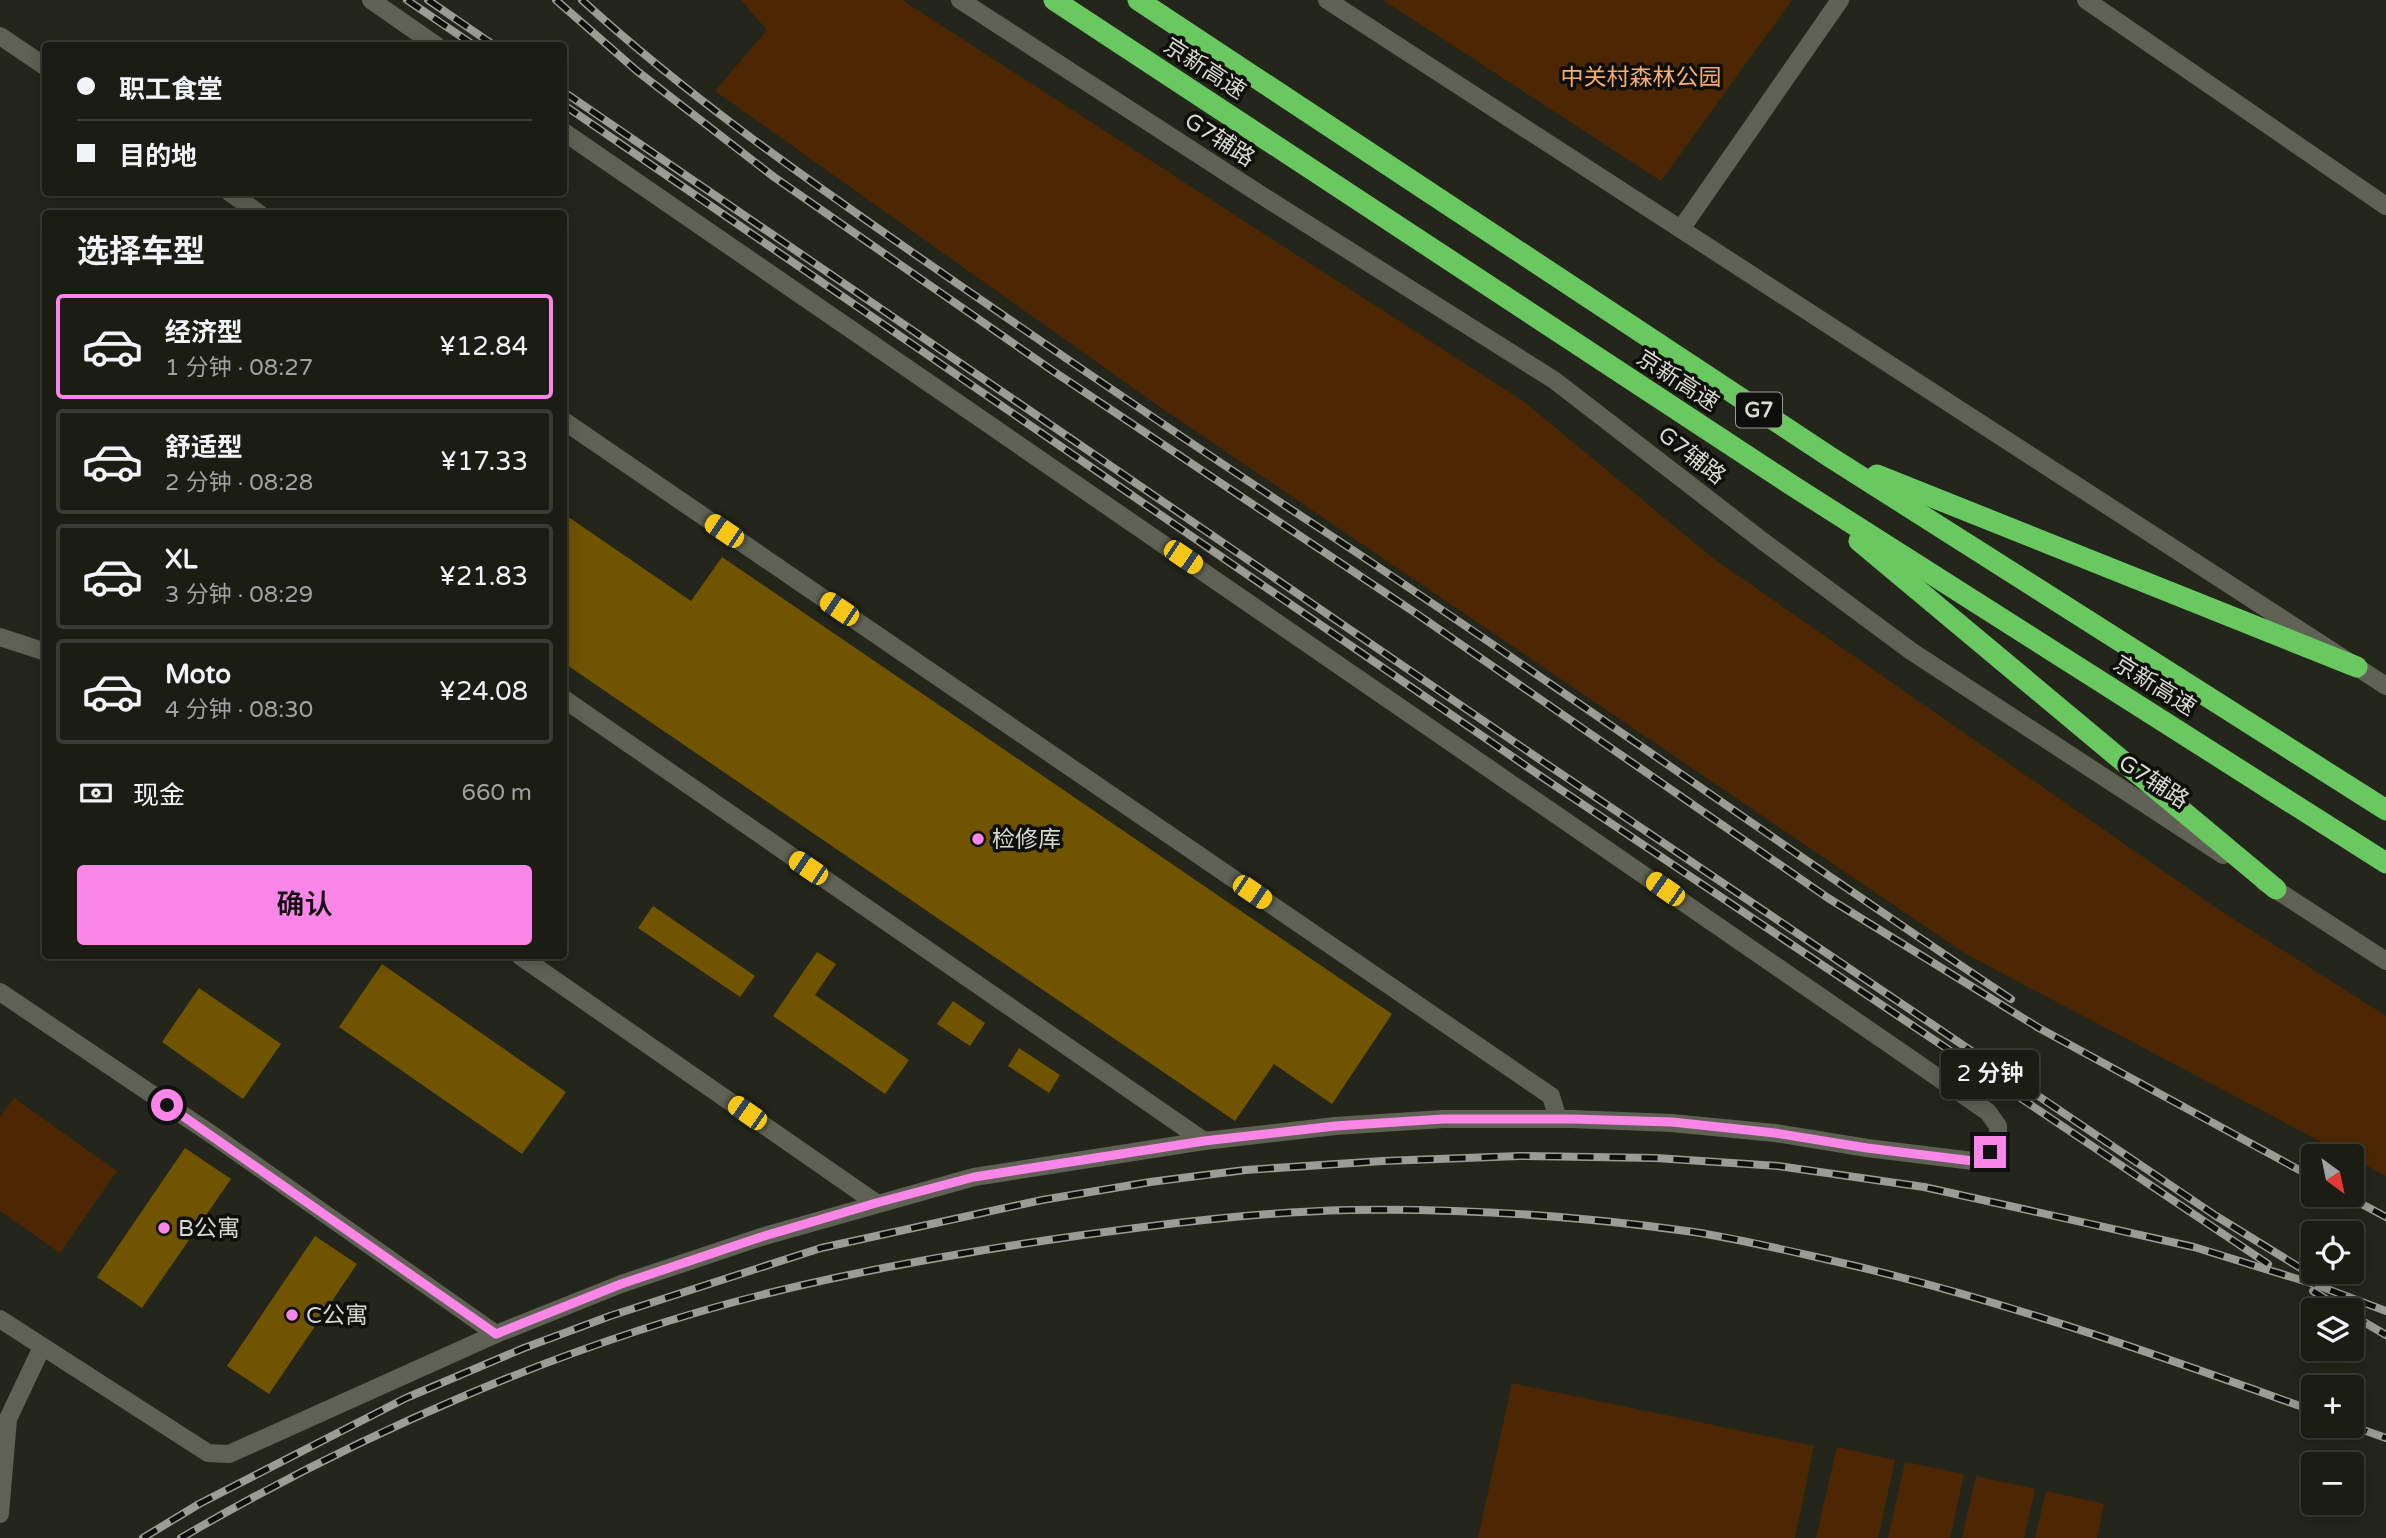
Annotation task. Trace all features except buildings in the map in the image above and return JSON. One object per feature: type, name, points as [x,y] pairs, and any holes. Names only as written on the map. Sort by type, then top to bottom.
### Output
[{"type":"highway","name":"京新高速","points":[[1054,0],[1793,486],[2386,863]]},
{"type":"highway","name":"京新高速","points":[[1138,0],[1830,457],[2386,810]]},
{"type":"highway","points":[[1830,457],[2357,667]]},
{"type":"highway","points":[[1793,486],[2276,890]]},
{"type":"street","points":[[371,0],[431,42]]},
{"type":"street","name":"G7辅路","points":[[960,0],[1554,380],[1910,651],[2386,961]]},
{"type":"street","points":[[1327,0],[2386,686]]},
{"type":"street","points":[[1681,229],[1840,0]]},
{"type":"street","points":[[2087,0],[2386,206]]},
{"type":"street","points":[[0,36],[42,64]]},
{"type":"street","points":[[0,1319],[208,1453],[229,1454],[496,1334],[621,1284],[761,1237],[974,1177],[1204,1141],[1443,1119],[1672,1122],[1762,1131],[1973,1161],[1990,1152],[1998,1141],[1998,1126],[1988,1112],[567,134]]},
{"type":"street","points":[[235,196],[254,210]]},
{"type":"street","points":[[567,423],[1551,1096],[1558,1119]]},
{"type":"street","points":[[0,637],[42,651]]},
{"type":"street","points":[[567,701],[1204,1141]]},
{"type":"street","points":[[524,959],[876,1203]]},
{"type":"street","points":[[0,992],[214,1136],[496,1334]]},
{"type":"street","points":[[0,1514],[8,1419],[42,1347]]},
{"type":"green space","points":[[741,0],[902,0],[1523,401],[1714,559],[2221,911],[2386,1016],[2386,1176],[2364,1164],[2364,1144],[2325,1144],[1966,954],[1163,409],[715,91],[767,30]]},
{"type":"green space","name":"中关村森林公园","points":[[1383,0],[1792,0],[1661,181]]},
{"type":"green space","points":[[14,1098],[117,1171],[60,1253],[0,1211],[0,1117]]},
{"type":"green space","points":[[1512,1383],[1814,1446],[1795,1538],[1478,1538]]},
{"type":"green space","points":[[1837,1447],[1895,1460],[1878,1538],[1816,1538]]},
{"type":"green space","points":[[1905,1462],[1964,1474],[1950,1538],[1888,1538]]},
{"type":"green space","points":[[1976,1476],[2035,1489],[2024,1538],[1962,1538]]},
{"type":"green space","points":[[2046,1491],[2104,1504],[2097,1538],[2035,1538]]},
{"type":"railway","points":[[407,0],[469,42]]},
{"type":"railway","points":[[428,0],[489,42]]},
{"type":"railway","points":[[556,0],[637,71],[774,177],[1053,371],[1414,612],[1828,898],[2039,1028],[2301,1171]]},
{"type":"railway","points":[[582,0],[703,101],[873,225],[2011,999]]},
{"type":"railway","points":[[567,94],[1545,763],[2216,1216],[2301,1268]]},
{"type":"railway","points":[[567,107],[1539,775],[2268,1264]]},
{"type":"railway","points":[[143,1538],[199,1504],[406,1398],[524,1348],[610,1316],[821,1248],[1042,1200],[1245,1170],[1520,1156],[1656,1158],[1778,1166],[1924,1187],[2194,1247],[2314,1284],[2386,1311]]},
{"type":"railway","points":[[2364,1205],[2386,1217]]},
{"type":"railway","points":[[181,1538],[319,1463],[391,1428],[539,1366],[690,1315],[804,1285],[963,1253],[1149,1226],[1282,1213],[1435,1210],[1522,1214],[1651,1226],[1727,1238],[1949,1290],[2132,1347],[2301,1406]]},
{"type":"railway","points":[[2313,1291],[2324,1298]]},
{"type":"railway","points":[[2364,1322],[2386,1335]]},
{"type":"railway","points":[[2364,1430],[2386,1438]]},
{"type":"place","name":"检修库","points":[[978,839]]},
{"type":"place","name":"B公寓","points":[[164,1228]]},
{"type":"place","name":"C公寓","points":[[292,1315]]},
{"type":"route","points":[[167,1105],[496,1334],[621,1284],[761,1237],[876,1203],[974,1177],[1204,1141],[1335,1126],[1443,1119],[1572,1119],[1672,1122],[1775,1133],[1973,1161],[1990,1152]]}]
